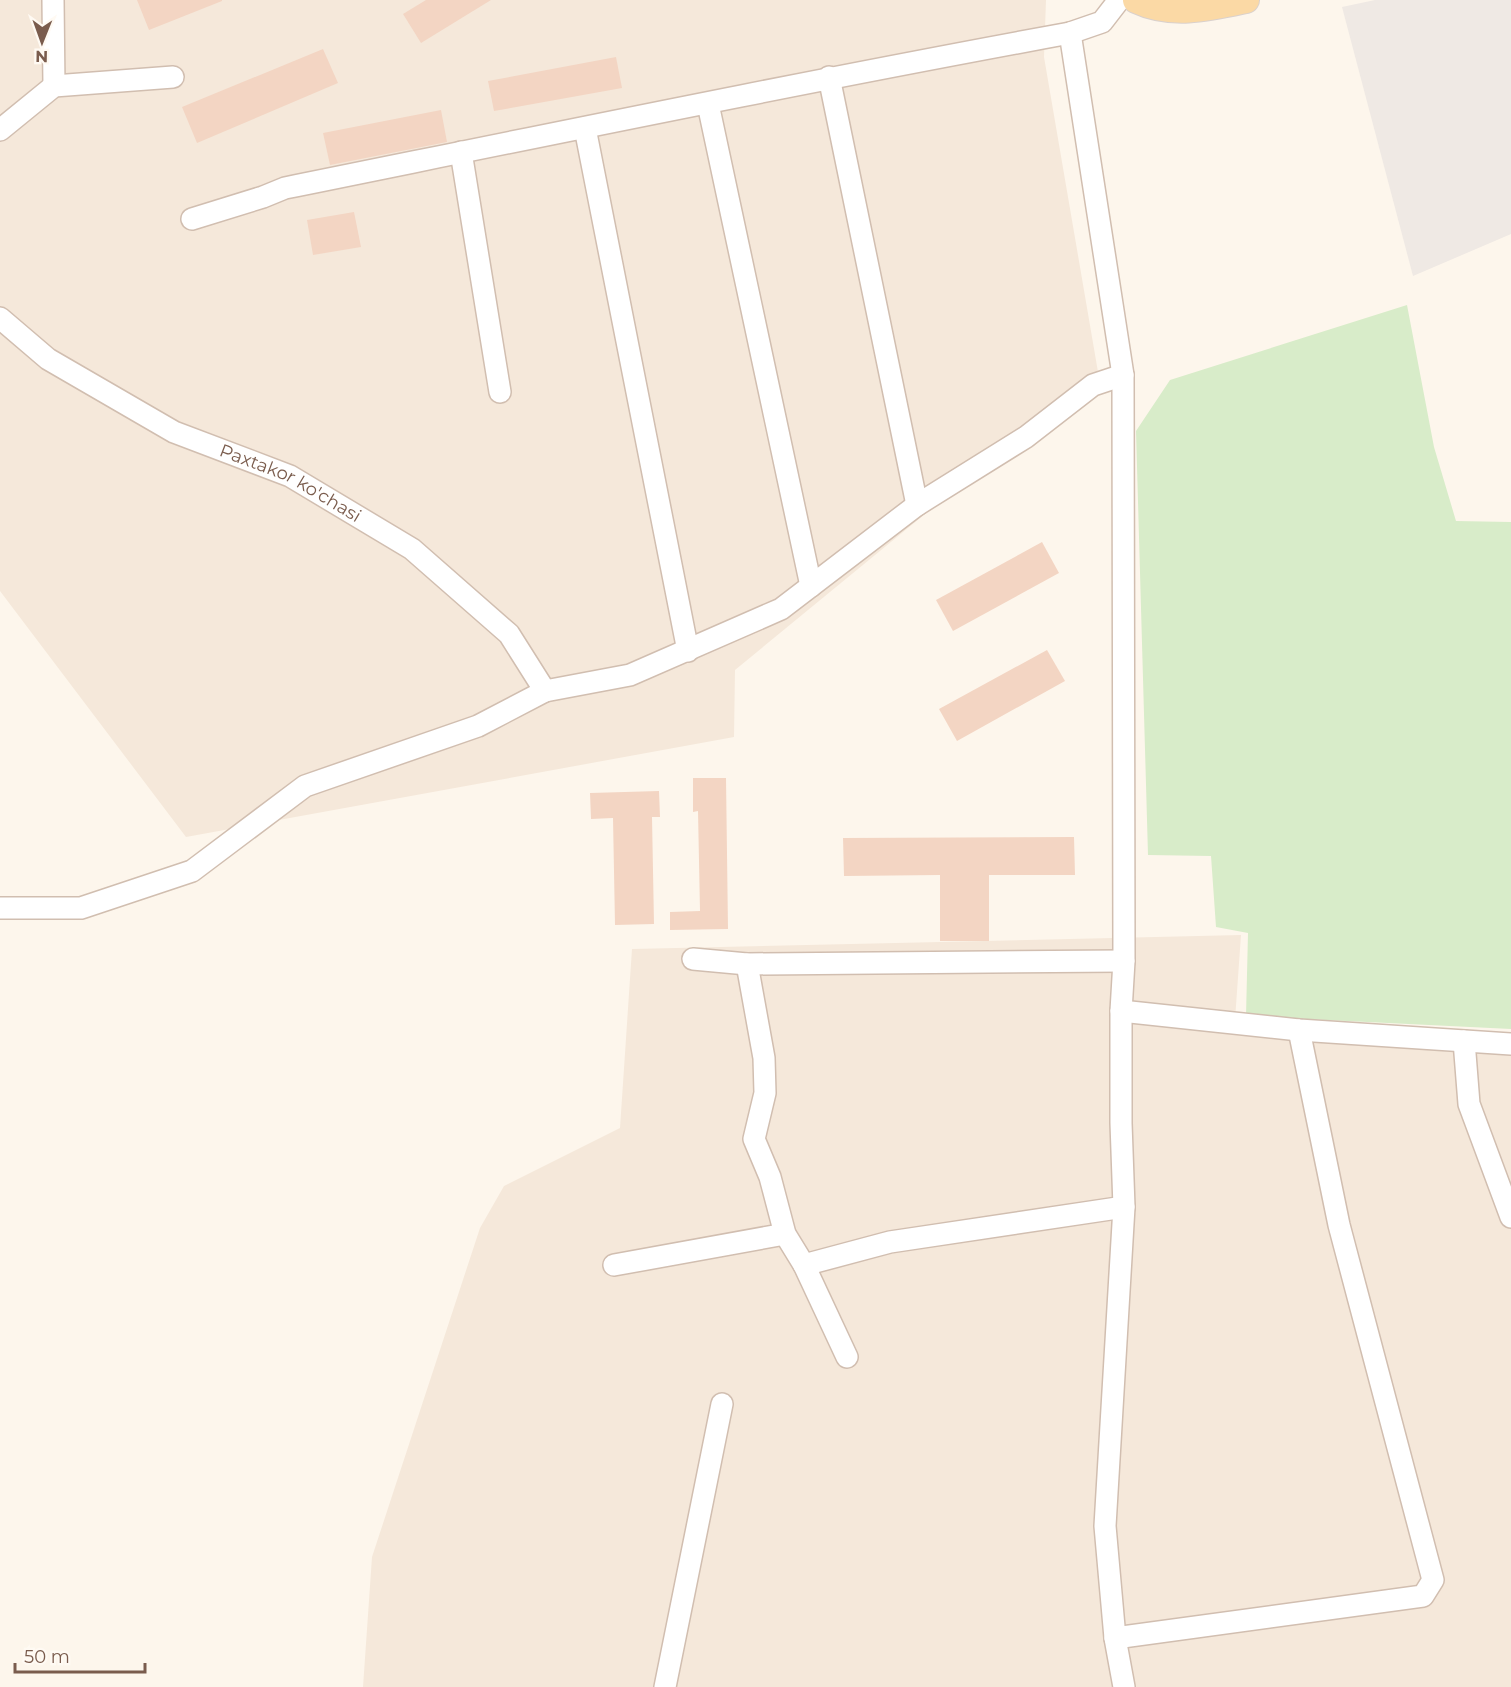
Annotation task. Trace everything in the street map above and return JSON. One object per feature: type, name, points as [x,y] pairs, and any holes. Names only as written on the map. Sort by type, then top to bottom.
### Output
[{"type":"main road","points":[[1136,0],[1165,10],[1176,10],[1208,8],[1246,0]]},
{"type":"street","points":[[53,0],[54,86]]},
{"type":"street","points":[[192,219],[285,189],[708,104],[829,77],[1070,33],[1102,22],[1119,0]]},
{"type":"street","points":[[1070,33],[1123,375],[1124,961],[1121,1011],[1121,1123],[1124,1207],[1105,1526],[1114,1638],[1124,1687]]},
{"type":"street","points":[[0,130],[54,86],[173,76]]},
{"type":"street","points":[[829,77],[917,505]]},
{"type":"street","points":[[708,104],[811,586]]},
{"type":"street","points":[[585,128],[688,651]]},
{"type":"street","points":[[461,152],[500,393]]},
{"type":"street","name":"Paxtakor ko'chasi","points":[[0,318],[48,359],[174,432],[290,476],[412,549],[509,634],[545,691]]},
{"type":"street","points":[[0,908],[81,908],[192,871],[305,786],[478,726],[545,691],[630,675],[782,609],[917,505],[1026,437],[1093,385],[1123,375]]},
{"type":"street","points":[[693,959],[747,964],[1124,961]]},
{"type":"street","points":[[747,964],[764,1058],[765,1093],[754,1139],[770,1177],[785,1234],[804,1265],[847,1357]]},
{"type":"street","points":[[1121,1011],[1299,1030],[1511,1044]]},
{"type":"street","points":[[1114,1638],[1423,1596],[1433,1580],[1339,1225],[1299,1030]]},
{"type":"street","points":[[1464,1041],[1469,1104],[1511,1217]]},
{"type":"street","points":[[804,1265],[890,1242],[1124,1207]]},
{"type":"street","points":[[614,1265],[785,1234]]},
{"type":"street","points":[[665,1687],[722,1404]]},
{"type":"shaded area","points":[[0,0],[1046,0],[1044,57],[1098,372],[735,670],[734,737],[186,837],[0,591]]},
{"type":"shaded area","points":[[1375,0],[1511,0],[1511,234],[1413,276],[1342,7]]},
{"type":"shaded area","points":[[1241,935],[1234,1034],[1511,1053],[1511,1687],[363,1687],[372,1557],[480,1228],[504,1186],[620,1128],[632,949]]},
{"type":"green space","points":[[1407,305],[1434,447],[1456,521],[1511,522],[1511,1029],[1246,1016],[1248,933],[1216,927],[1211,856],[1148,855],[1136,431],[1170,380]]},
{"type":"building","points":[[137,0],[222,0],[222,1],[149,30]]},
{"type":"building","points":[[426,0],[491,0],[421,43],[403,14]]},
{"type":"building","points":[[323,49],[338,83],[197,143],[182,107]]},
{"type":"building","points":[[616,57],[622,88],[494,111],[488,81]]},
{"type":"building","points":[[441,110],[447,142],[330,165],[323,133]]},
{"type":"building","points":[[354,212],[361,247],[313,255],[307,220]]},
{"type":"building","points":[[1042,542],[1059,573],[953,631],[936,600]]},
{"type":"building","points":[[1047,650],[1065,681],[957,741],[939,709]]},
{"type":"building","points":[[693,778],[726,778],[728,929],[670,930],[670,912],[700,911],[698,811],[693,812]]},
{"type":"building","points":[[659,791],[660,817],[652,817],[654,924],[615,925],[613,818],[591,819],[590,793]]},
{"type":"building","points":[[1074,837],[1075,875],[989,875],[989,941],[940,941],[940,875],[844,876],[843,838]]}]
